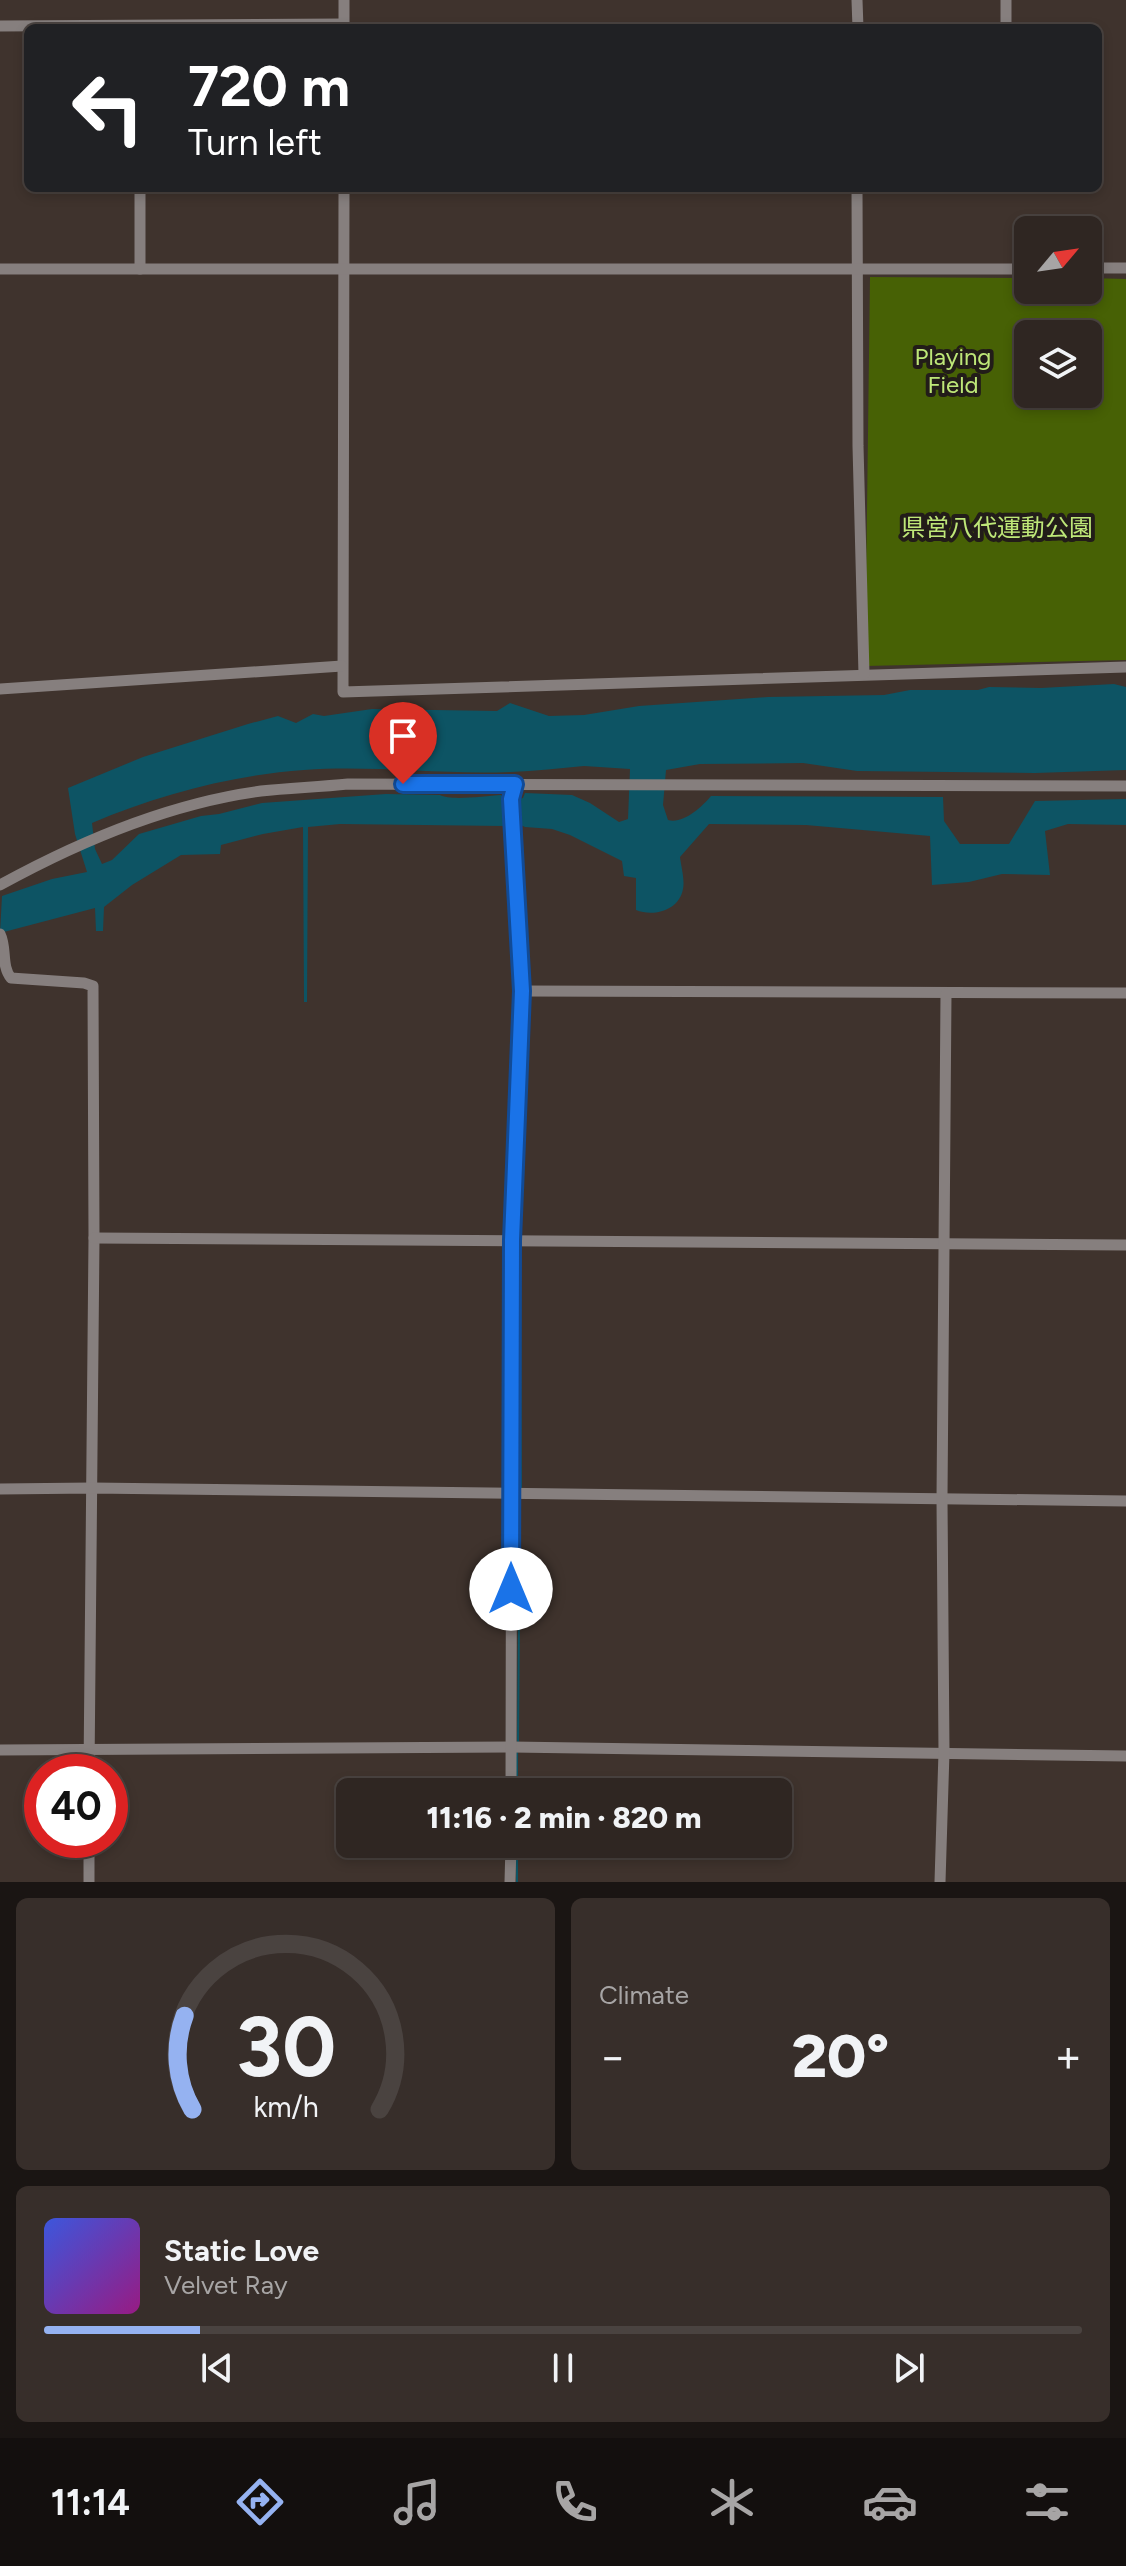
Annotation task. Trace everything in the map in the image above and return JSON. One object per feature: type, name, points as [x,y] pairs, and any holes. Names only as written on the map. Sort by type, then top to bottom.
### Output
[{"type":"street","points":[[344,0],[344,24]]},
{"type":"street","points":[[857,0],[858,24]]},
{"type":"street","points":[[1006,0],[1006,24]]},
{"type":"street","points":[[0,26],[24,26]]},
{"type":"street","points":[[140,192],[140,269]]},
{"type":"street","points":[[344,192],[343,692],[1126,667]]},
{"type":"street","points":[[857,192],[864,674]]},
{"type":"street","points":[[1102,268],[1126,268]]},
{"type":"street","points":[[0,269],[1014,269]]},
{"type":"street","points":[[0,689],[342,666]]},
{"type":"street","points":[[0,885],[41,862],[92,840],[180,809],[260,791],[348,784],[1126,786]]},
{"type":"street","points":[[511,1778],[510,1494],[522,991],[511,799],[515,784]]},
{"type":"street","points":[[1,935],[5,968],[11,978],[93,986],[89,1751]]},
{"type":"street","points":[[522,991],[1126,993]]},
{"type":"street","points":[[940,1882],[944,1752],[942,1499],[946,994]]},
{"type":"street","points":[[94,1238],[1126,1245]]},
{"type":"street","points":[[0,1489],[1126,1501]]},
{"type":"street","points":[[0,1750],[512,1747],[1126,1756]]},
{"type":"street","points":[[89,1858],[89,1882]]},
{"type":"street","points":[[510,1882],[511,1858]]},
{"type":"green space","name":"県営八代運動公園","points":[[870,277],[1014,278],[1014,304],[1102,304],[1102,278],[1126,279],[1126,660],[865,666]]},
{"type":"water","points":[[1114,684],[1126,687],[1126,770],[1035,773],[857,771],[803,763],[700,764],[666,770],[663,805],[668,820],[674,821],[691,814],[711,796],[943,797],[944,821],[960,844],[1009,844],[1035,801],[1126,799],[1126,825],[1068,824],[1045,831],[1050,875],[1002,874],[969,882],[932,885],[930,836],[806,825],[709,824],[680,857],[684,881],[681,897],[671,907],[650,913],[636,910],[636,878],[624,876],[622,861],[552,829],[525,827],[507,818],[504,826],[340,824],[308,827],[307,1002],[304,1002],[303,827],[221,845],[220,854],[181,855],[132,885],[104,907],[103,931],[96,931],[95,908],[0,933],[2,896],[52,879],[87,872],[75,834],[68,788],[143,757],[278,716],[296,723],[313,714],[324,716],[372,709],[497,711],[510,703],[549,716],[584,715],[639,706],[768,697],[884,695],[910,690],[978,690],[989,687]],"holes":[[[584,766],[630,769],[628,819],[619,822],[572,795],[525,793],[523,798],[506,802],[501,795],[459,798],[386,794],[262,803],[201,816],[139,834],[112,860],[102,864],[95,849],[92,823],[169,795],[250,776],[330,769],[485,773]]]},
{"type":"waterway","points":[[519,831],[519,845]]},
{"type":"waterway","points":[[519,1196],[520,1237]]},
{"type":"waterway","points":[[520,1244],[521,1488]]},
{"type":"waterway","points":[[518,1741],[520,1499]]},
{"type":"waterway","points":[[517,1753],[517,1778]]},
{"type":"waterway","points":[[517,1858],[517,1882]]},
{"type":"route","points":[[403,784],[515,784],[511,799],[522,991],[512,1240],[511,1589]]},
{"type":"park label","name":"Playing Field","points":[[953,370]]}]
